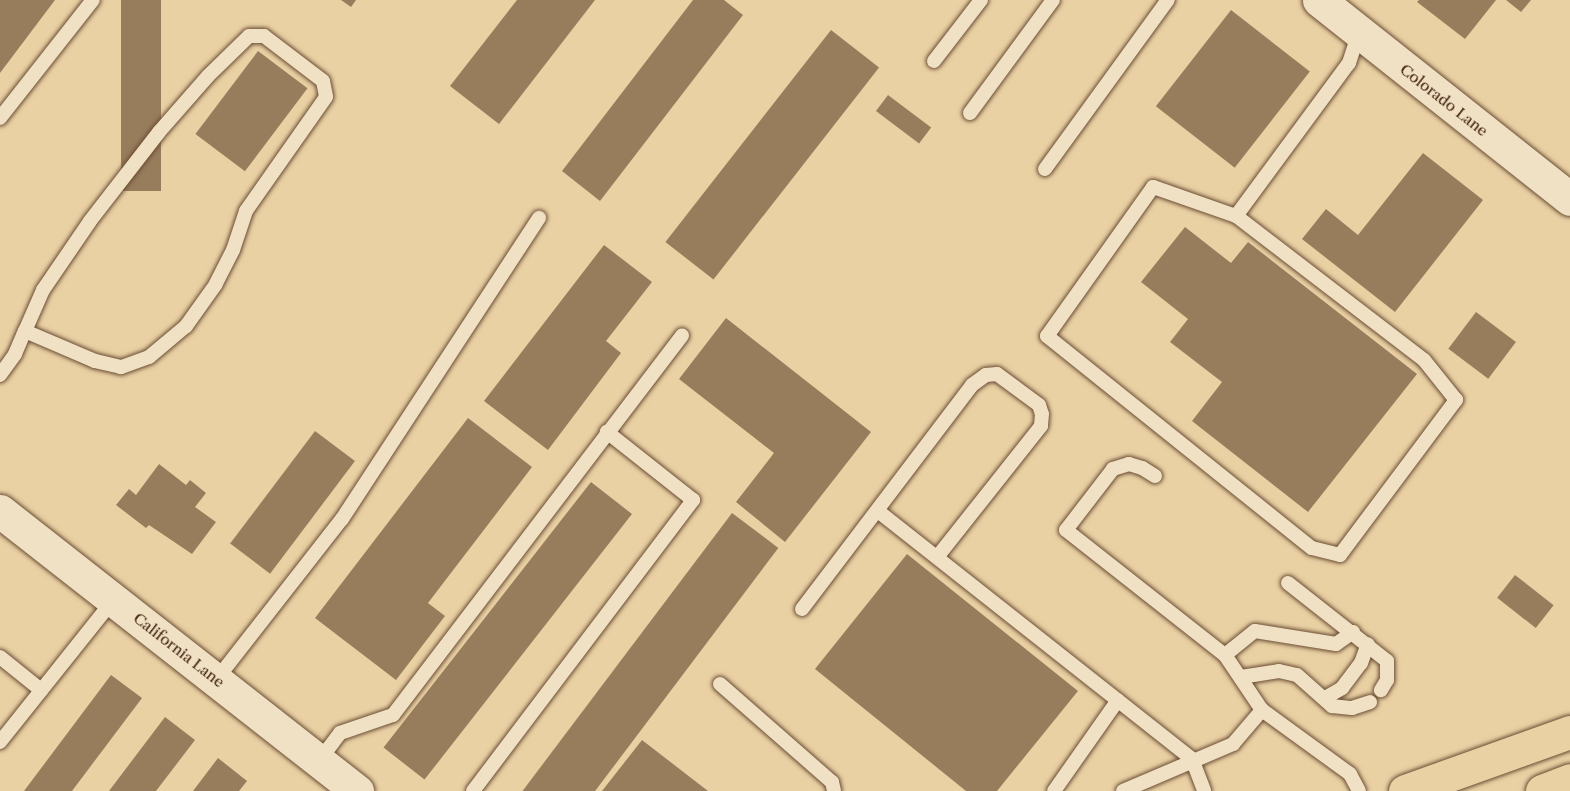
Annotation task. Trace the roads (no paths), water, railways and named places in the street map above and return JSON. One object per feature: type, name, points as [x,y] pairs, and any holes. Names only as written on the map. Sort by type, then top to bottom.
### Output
[{"type":"main road","points":[[1405,791],[1570,732]]},
{"type":"main road","points":[[1542,791],[1570,780]]},
{"type":"street","name":"Colorado Lane","points":[[1319,0],[1570,199]]},
{"type":"street","name":"California Lane","points":[[0,511],[357,791]]},
{"type":"lane","points":[[0,118],[93,0]]},
{"type":"lane","points":[[934,61],[981,0]]},
{"type":"lane","points":[[970,113],[1053,0]]},
{"type":"lane","points":[[1046,169],[1168,0]]},
{"type":"lane","points":[[1236,216],[1349,63],[1359,32]]},
{"type":"lane","points":[[0,375],[15,354],[25,331],[43,290],[90,221],[159,132],[208,76],[249,36],[264,36],[323,81],[326,97],[246,211],[233,250],[216,284],[186,326],[149,357],[121,367],[95,361],[25,331]]},
{"type":"lane","points":[[1153,187],[1236,216],[1424,360],[1456,400],[1340,555],[1312,548],[1047,336],[1153,187]]},
{"type":"lane","points":[[216,680],[342,519],[539,218]]},
{"type":"lane","points":[[319,761],[340,733],[393,715],[682,334]]},
{"type":"lane","points":[[802,609],[972,385],[986,375],[997,374],[1039,405],[1042,414],[1041,426],[937,557]]},
{"type":"lane","points":[[473,791],[693,500],[608,432]]},
{"type":"lane","points":[[1155,476],[1142,468],[1129,464],[1113,470],[1066,530],[1225,655],[1262,710],[1350,774],[1359,791]]},
{"type":"lane","points":[[878,511],[1192,759],[1204,791]]},
{"type":"lane","points":[[1288,583],[1387,661],[1388,680],[1381,690]]},
{"type":"lane","points":[[0,742],[114,599]]},
{"type":"lane","points":[[1225,655],[1255,631],[1336,644],[1353,632]]},
{"type":"lane","points":[[1325,698],[1342,688],[1361,663],[1368,644]]},
{"type":"lane","points":[[0,657],[41,690]]},
{"type":"lane","points":[[1241,677],[1279,671],[1297,675],[1332,706],[1352,708],[1370,702]]},
{"type":"lane","points":[[720,684],[832,782],[834,791]]},
{"type":"lane","points":[[1054,791],[1118,700]]},
{"type":"lane","points":[[1123,791],[1192,759],[1233,744],[1262,710]]}]
